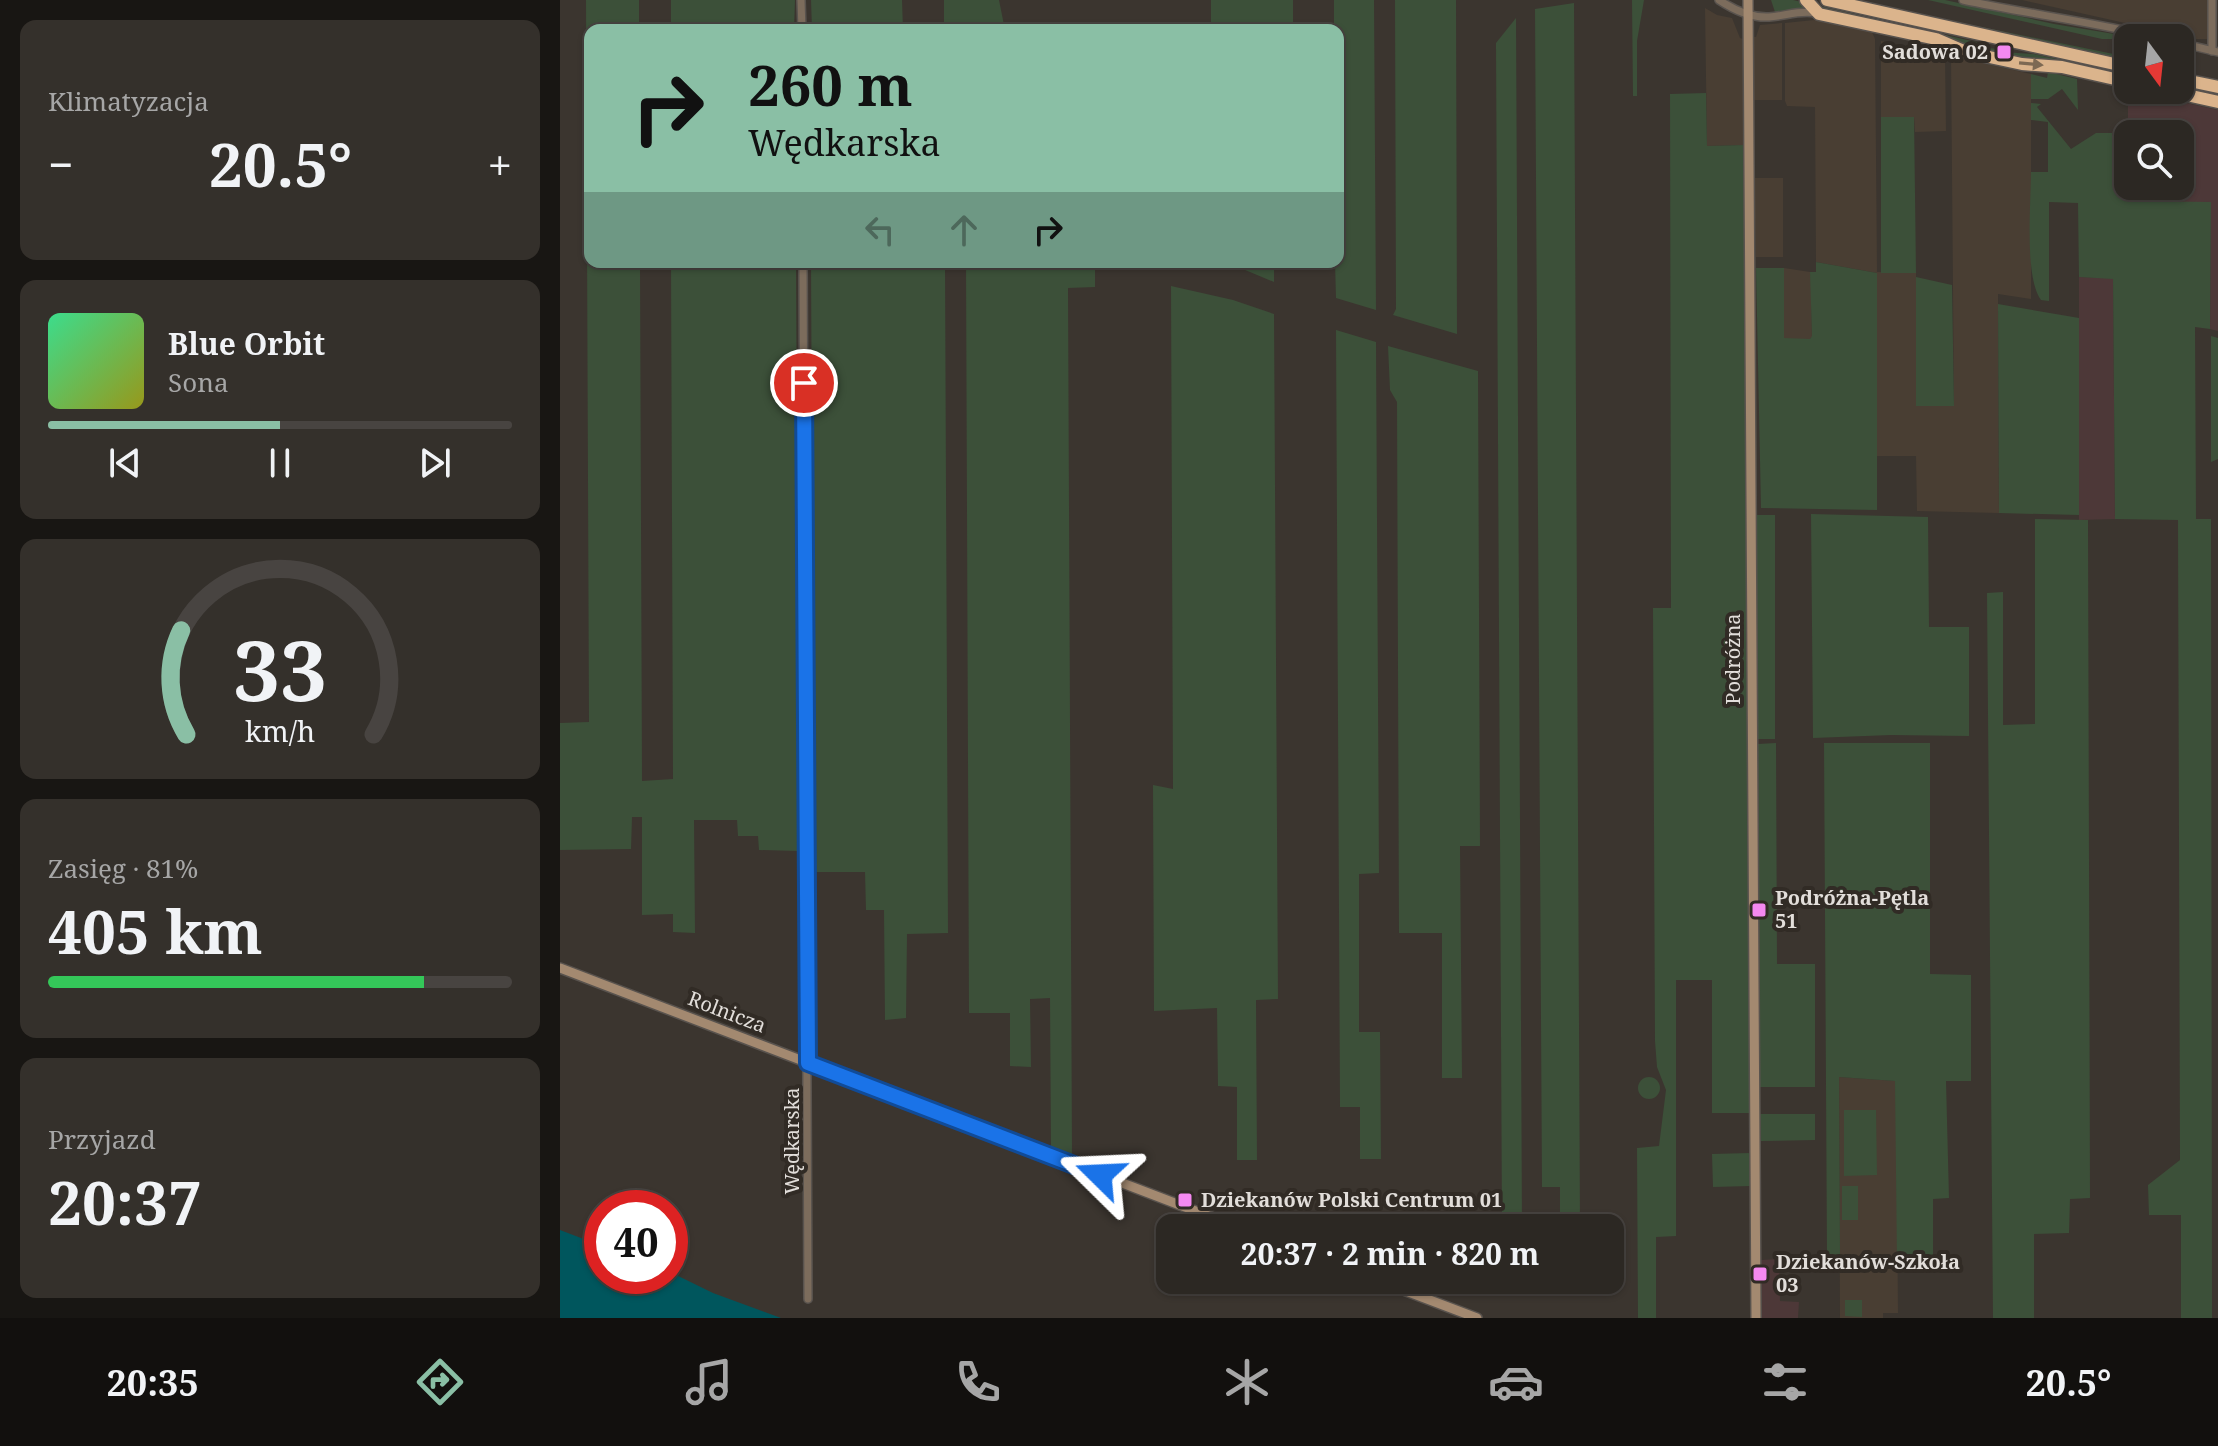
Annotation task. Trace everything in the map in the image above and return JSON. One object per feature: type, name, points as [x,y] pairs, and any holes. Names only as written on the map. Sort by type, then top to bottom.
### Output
[{"type":"highway","points":[[1806,0],[1819,14],[1936,39],[1966,52],[2114,79]]},
{"type":"highway","points":[[1827,0],[2114,64]]},
{"type":"highway","points":[[2194,82],[2218,87]]},
{"type":"highway","points":[[2194,97],[2218,102]]},
{"type":"street","points":[[801,0],[802,24]]},
{"type":"street","points":[[1719,0],[1748,15],[1768,17],[1797,11],[1819,14]]},
{"type":"street","name":"Podróżna","points":[[1748,0],[1756,1318]]},
{"type":"street","points":[[1963,0],[2114,27]]},
{"type":"street","points":[[2194,47],[2215,52],[2212,0]]},
{"type":"street","name":"Wędkarska","points":[[803,268],[808,1299]]},
{"type":"street","name":"Rolnicza","points":[[560,968],[1203,1214]]},
{"type":"street","points":[[1414,1294],[1477,1318]]},
{"type":"shaded area","points":[[2022,0],[2209,0],[2209,39],[2194,39],[2194,24],[2130,24]]},
{"type":"shaded area","points":[[1705,8],[1732,18],[1743,39],[1744,145],[1707,146]]},
{"type":"shaded area","points":[[1814,20],[1872,32],[1875,39],[1877,272],[1916,273],[1917,406],[1954,406],[1951,56],[2031,74],[2031,299],[1998,294],[1999,513],[1917,511],[1916,456],[1877,456],[1877,273],[1816,262],[1815,107],[1787,106],[1785,101],[1785,23]]},
{"type":"shaded area","points":[[1782,23],[1782,100],[1754,100],[1753,37],[1756,37],[1760,25]]},
{"type":"shaded area","points":[[1881,41],[1945,55],[1946,131],[1915,132],[1914,117],[1881,117]]},
{"type":"shaded area","points":[[2128,104],[2191,104],[2218,110],[2218,331],[2210,329],[2211,203],[2129,201],[2194,200],[2194,120],[2128,120]]},
{"type":"shaded area","points":[[1754,178],[1783,178],[1783,257],[1756,257]]},
{"type":"shaded area","points":[[1784,268],[1810,272],[1810,339],[1784,339]]},
{"type":"shaded area","points":[[2079,277],[2113,278],[2115,519],[2079,520]]},
{"type":"shaded area","points":[[1839,1077],[1896,1081],[1898,1313],[1883,1313],[1883,1318],[1840,1318]]},
{"type":"shaded area","points":[[1779,1259],[1780,1301],[1799,1302],[1798,1318],[1762,1318],[1761,1260]]},
{"type":"green space","points":[[586,0],[639,0],[639,24],[586,24]]},
{"type":"green space","points":[[671,0],[795,0],[794,24],[671,24]]},
{"type":"green space","points":[[811,0],[902,0],[903,24],[812,24]]},
{"type":"green space","points":[[944,0],[999,0],[1004,24],[944,24]]},
{"type":"green space","points":[[1211,0],[1293,0],[1293,24],[1211,24]]},
{"type":"green space","points":[[1334,0],[1374,0],[1376,310],[1336,298],[1335,268],[1344,268],[1344,24],[1334,24]]},
{"type":"green space","points":[[1395,0],[1456,0],[1457,334],[1393,315],[1396,309]]},
{"type":"green space","points":[[1632,0],[1644,0],[1637,41],[1637,96],[1633,96]]},
{"type":"green space","points":[[1771,0],[1793,0],[1989,45],[1989,48],[1997,49],[1996,55],[1813,9],[1775,12]]},
{"type":"green space","points":[[1850,0],[2114,54],[2114,59]]},
{"type":"green space","points":[[1928,0],[1945,0],[2114,34],[2114,39],[2102,39]]},
{"type":"green space","points":[[1574,3],[1580,1214],[1560,1214],[1560,1187],[1542,1187],[1535,9]]},
{"type":"green space","points":[[1516,18],[1522,1214],[1502,1214],[1496,43]]},
{"type":"green space","points":[[2001,52],[2034,54],[2114,72],[2114,75],[2001,55]]},
{"type":"green space","points":[[2048,72],[2077,79],[2078,110],[2062,89],[2048,99],[2031,99],[2031,74],[2047,78]]},
{"type":"green space","points":[[1706,93],[1707,146],[1744,145],[1750,1113],[1712,1113],[1712,980],[1676,980],[1676,1236],[1656,1237],[1656,1318],[1638,1318],[1637,1148],[1659,1146],[1666,1090],[1657,1067],[1655,1041],[1653,608],[1671,608],[1670,94]]},
{"type":"green space","points":[[2031,103],[2041,104],[2037,107],[2071,149],[2096,133],[2112,133],[2114,200],[2211,202],[2210,329],[2195,327],[2196,519],[2211,519],[2212,1318],[2181,1318],[2181,1215],[2149,1215],[2148,1185],[2180,1160],[2178,520],[2115,519],[2113,279],[2079,277],[2078,203],[2049,202],[2049,301],[2041,300],[2030,257],[2031,172],[2048,172],[2048,122],[2031,120]]},
{"type":"green space","points":[[1881,117],[1914,117],[1916,273],[1881,273]]},
{"type":"green space","points":[[1816,262],[1877,273],[1877,510],[1761,508],[1756,268],[1784,268],[1784,338],[1810,339],[1810,272],[1816,272]]},
{"type":"green space","points":[[587,268],[640,268],[642,781],[673,779],[671,268],[796,268],[799,851],[759,850],[758,836],[738,836],[737,820],[694,820],[695,933],[673,932],[673,914],[642,915],[642,817],[632,817],[631,849],[560,850],[560,723],[589,722]]},
{"type":"green space","points":[[811,268],[945,268],[948,933],[907,934],[906,1018],[885,1020],[884,910],[866,910],[865,872],[814,872]]},
{"type":"green space","points":[[966,268],[1095,268],[1095,287],[1068,288],[1072,1156],[1051,1149],[1050,998],[1030,999],[1031,1067],[1010,1066],[1010,1013],[969,1013]]},
{"type":"green space","points":[[1240,268],[1274,268],[1274,282]]},
{"type":"green space","points":[[1916,277],[1952,285],[1954,406],[1916,406]]},
{"type":"green space","points":[[1171,286],[1233,300],[1274,314],[1278,999],[1256,1000],[1257,1160],[1237,1160],[1237,1087],[1218,1086],[1217,1008],[1154,1011],[1153,785],[1173,789]]},
{"type":"green space","points":[[1998,304],[2079,318],[2079,515],[1999,513]]},
{"type":"green space","points":[[1336,330],[1376,342],[1379,873],[1359,874],[1359,1032],[1380,1032],[1381,1159],[1360,1159],[1360,1107],[1340,1107]]},
{"type":"green space","points":[[2211,336],[2218,338],[2218,459],[2211,462]]},
{"type":"green space","points":[[1388,346],[1478,371],[1480,846],[1460,846],[1462,1078],[1442,1078],[1442,933],[1399,933],[1397,402],[1390,390]]},
{"type":"green space","points":[[1811,514],[1928,517],[1929,627],[1969,627],[1969,736],[1813,738]]},
{"type":"green space","points":[[1756,515],[1775,515],[1775,739],[1757,739]]},
{"type":"green space","points":[[2035,519],[2088,520],[2090,1198],[2070,1199],[2069,1233],[2034,1234],[2034,1318],[1993,1318],[1987,593],[2003,592],[2003,725],[2035,724]]},
{"type":"green space","points":[[1776,743],[1777,964],[1815,964],[1815,1087],[1760,1087],[1758,744]]},
{"type":"green space","points":[[1824,743],[1930,743],[1930,974],[1971,975],[1971,1081],[1946,1081],[1949,1198],[1933,1199],[1933,1266],[1897,1265],[1895,1081],[1839,1077],[1840,1255],[1827,1255]]},
{"type":"green space","points":[[1649,1077],[1657,1080],[1660,1088],[1657,1096],[1649,1099],[1641,1096],[1638,1088],[1641,1080]]},
{"type":"green space","points":[[1844,1110],[1876,1110],[1877,1175],[1844,1176]]},
{"type":"green space","points":[[1760,1114],[1815,1114],[1815,1140],[1761,1141]]},
{"type":"green space","points":[[1750,1153],[1750,1186],[1713,1187],[1712,1154]]},
{"type":"green space","points":[[1842,1186],[1858,1186],[1858,1220],[1842,1220]]},
{"type":"green space","points":[[1845,1300],[1862,1300],[1862,1317],[1845,1316]]},
{"type":"water","points":[[560,1230],[584,1239],[584,1294],[688,1294],[688,1281],[781,1318],[560,1318]]},
{"type":"place","name":"Sadowa 02","points":[[2004,52]]},
{"type":"place","name":"Podróżna-Pętla 51","points":[[1759,910]]},
{"type":"place","name":"Dziekanów Polski Centrum 01","points":[[1185,1200]]},
{"type":"place","name":"Dziekanów-Szkoła 03","points":[[1760,1274]]},
{"type":"route","points":[[804,383],[808,1063],[1100,1175]]}]
